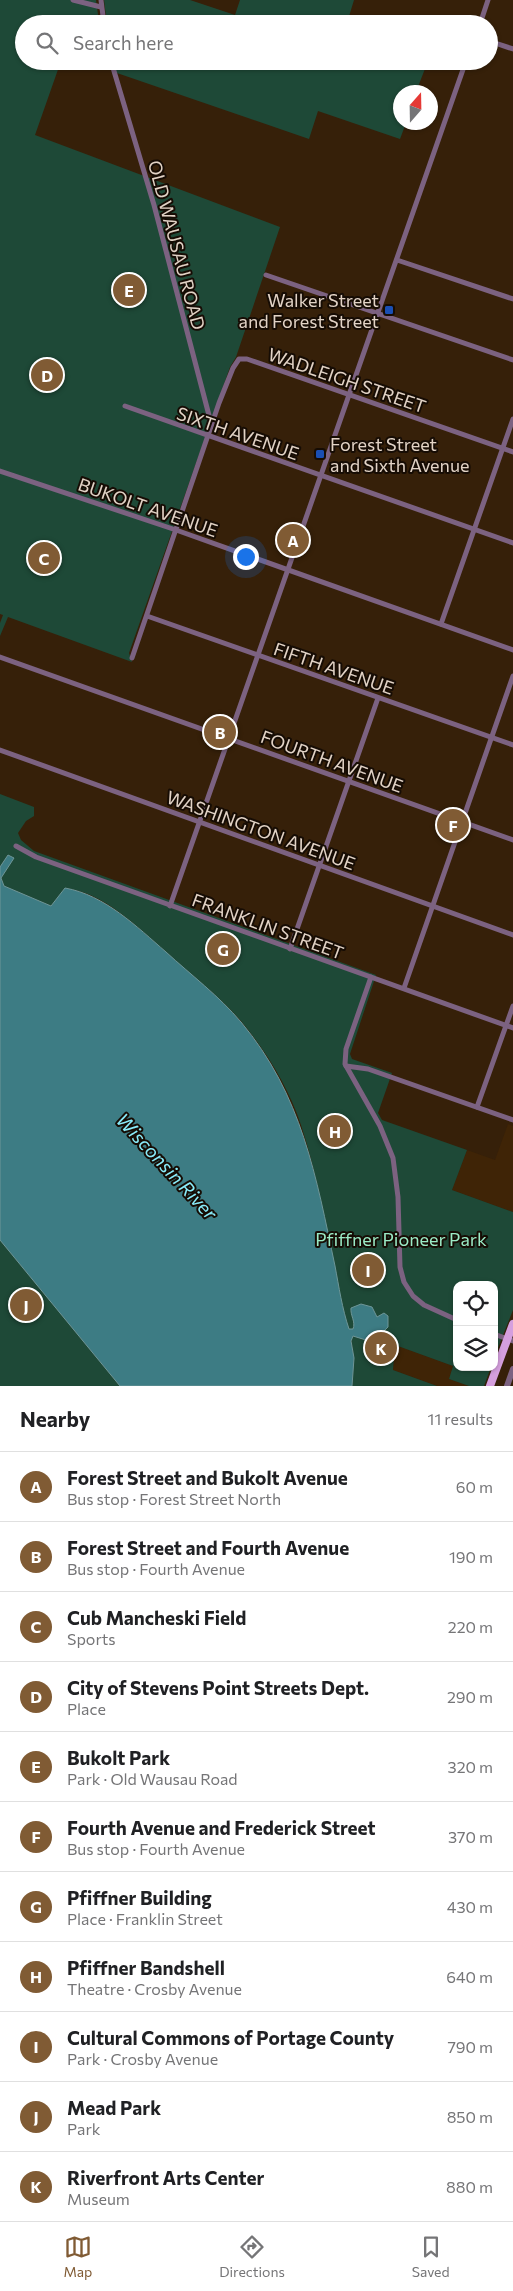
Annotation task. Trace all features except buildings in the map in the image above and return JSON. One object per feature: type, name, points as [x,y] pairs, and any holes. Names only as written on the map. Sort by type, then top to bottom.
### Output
[{"type":"main road","points":[[490,1386],[510,1340],[513,1324]]},
{"type":"street","points":[[73,0],[101,7]]},
{"type":"street","points":[[101,0],[102,15]]},
{"type":"street","points":[[483,15],[488,0]]},
{"type":"street","points":[[498,44],[513,49]]},
{"type":"street","name":"OLD WAUSAU ROAD","points":[[115,70],[154,206],[212,424]]},
{"type":"street","points":[[170,906],[463,70]]},
{"type":"street","points":[[397,260],[513,299]]},
{"type":"street","points":[[266,275],[513,360]]},
{"type":"street","name":"WADLEIGH STREET","points":[[212,424],[230,373],[239,359],[247,359],[513,452]]},
{"type":"street","name":"SIXTH AVENUE","points":[[124,406],[513,543]]},
{"type":"street","points":[[441,624],[513,419]]},
{"type":"street","points":[[132,658],[212,424]]},
{"type":"street","name":"BUKOLT AVENUE","points":[[0,471],[176,530],[513,650]]},
{"type":"street","name":"FIFTH AVENUE","points":[[147,616],[513,745]]},
{"type":"street","name":"FOURTH AVENUE","points":[[0,657],[513,840]]},
{"type":"street","points":[[404,988],[513,676]]},
{"type":"street","points":[[290,949],[378,698]]},
{"type":"street","name":"WASHINGTON AVENUE","points":[[0,750],[513,935]]},
{"type":"street","name":"FRANKLIN STREET","points":[[16,846],[30,854],[170,906],[513,1028]]},
{"type":"street","points":[[371,977],[346,1049],[346,1066],[380,1126],[393,1158],[398,1197],[400,1267],[404,1282],[413,1296],[424,1306],[453,1318]]},
{"type":"street","points":[[477,1107],[513,1006]]},
{"type":"street","points":[[346,1066],[368,1069],[513,1120]]},
{"type":"street","points":[[498,1336],[510,1340]]},
{"type":"street","points":[[506,1386],[513,1369]]},
{"type":"shaded area","points":[[508,1124],[513,1126],[513,1212],[452,1190],[467,1150],[495,1160]]},
{"type":"shaded area","points":[[395,1345],[453,1366],[449,1379],[469,1386],[437,1386],[393,1370]]},
{"type":"green space","points":[[0,0],[96,0],[98,15],[15,15],[15,70],[58,70],[35,135],[280,227],[236,357],[230,367],[129,653],[132,662],[8,617],[0,636],[0,623],[3,615],[0,614]]},
{"type":"green space","points":[[104,0],[190,0],[235,15],[106,15]]},
{"type":"green space","points":[[240,0],[354,0],[349,15],[235,15]]},
{"type":"green space","points":[[114,70],[425,70],[419,85],[393,85],[393,130],[403,130],[400,139],[318,111],[309,139],[114,72]]},
{"type":"green space","name":"Pfiffner Pioneer Park","points":[[0,794],[34,807],[34,816],[26,821],[18,833],[21,840],[34,851],[376,975],[350,1054],[352,1059],[392,1073],[378,1113],[382,1120],[467,1150],[452,1190],[513,1212],[513,1310],[498,1348],[498,1281],[453,1281],[453,1366],[395,1345],[393,1370],[437,1386],[352,1386],[354,1358],[351,1339],[316,1178],[296,1111],[268,1057],[241,1021],[224,1003],[120,912],[94,897],[80,891],[65,888],[51,906],[4,886],[1,878],[13,858],[8,855],[0,867]]},
{"type":"green space","points":[[0,1240],[106,1369],[120,1386],[0,1386]]},
{"type":"green space","name":"Pfiffner Pioneer Park","points":[[453,1366],[453,1371],[490,1371],[484,1386],[469,1386],[449,1379]]},
{"type":"water","name":"Wisconsin River","points":[[8,855],[14,858],[1,878],[4,886],[51,906],[65,888],[94,897],[120,913],[214,994],[241,1022],[262,1050],[279,1078],[304,1138],[321,1200],[349,1329],[353,1329],[354,1326],[351,1308],[361,1304],[372,1307],[377,1317],[384,1313],[388,1316],[388,1327],[383,1332],[382,1339],[366,1340],[353,1336],[351,1341],[354,1358],[352,1386],[120,1386],[0,1240],[0,867]]},
{"type":"place","name":"Bukolt Park","points":[[129,290]]},
{"type":"place","name":"Walker Street and Forest Street","points":[[389,310]]},
{"type":"place","name":"City of Stevens Point Streets Dept.","points":[[47,375]]},
{"type":"place","name":"Forest Street and Sixth Avenue","points":[[320,454]]},
{"type":"place","name":"Forest Street and Bukolt Avenue","points":[[293,540]]},
{"type":"place","name":"Cub Mancheski Field","points":[[44,558]]},
{"type":"place","name":"Forest Street and Fourth Avenue","points":[[220,732]]},
{"type":"place","name":"Fourth Avenue and Frederick Street","points":[[453,825]]},
{"type":"place","name":"Pfiffner Building","points":[[223,949]]},
{"type":"place","name":"Pfiffner Bandshell","points":[[335,1131]]},
{"type":"place","name":"Cultural Commons of Portage County","points":[[368,1270]]},
{"type":"place","name":"Mead Park","points":[[26,1305]]},
{"type":"place","name":"Riverfront Arts Center","points":[[381,1348]]}]
